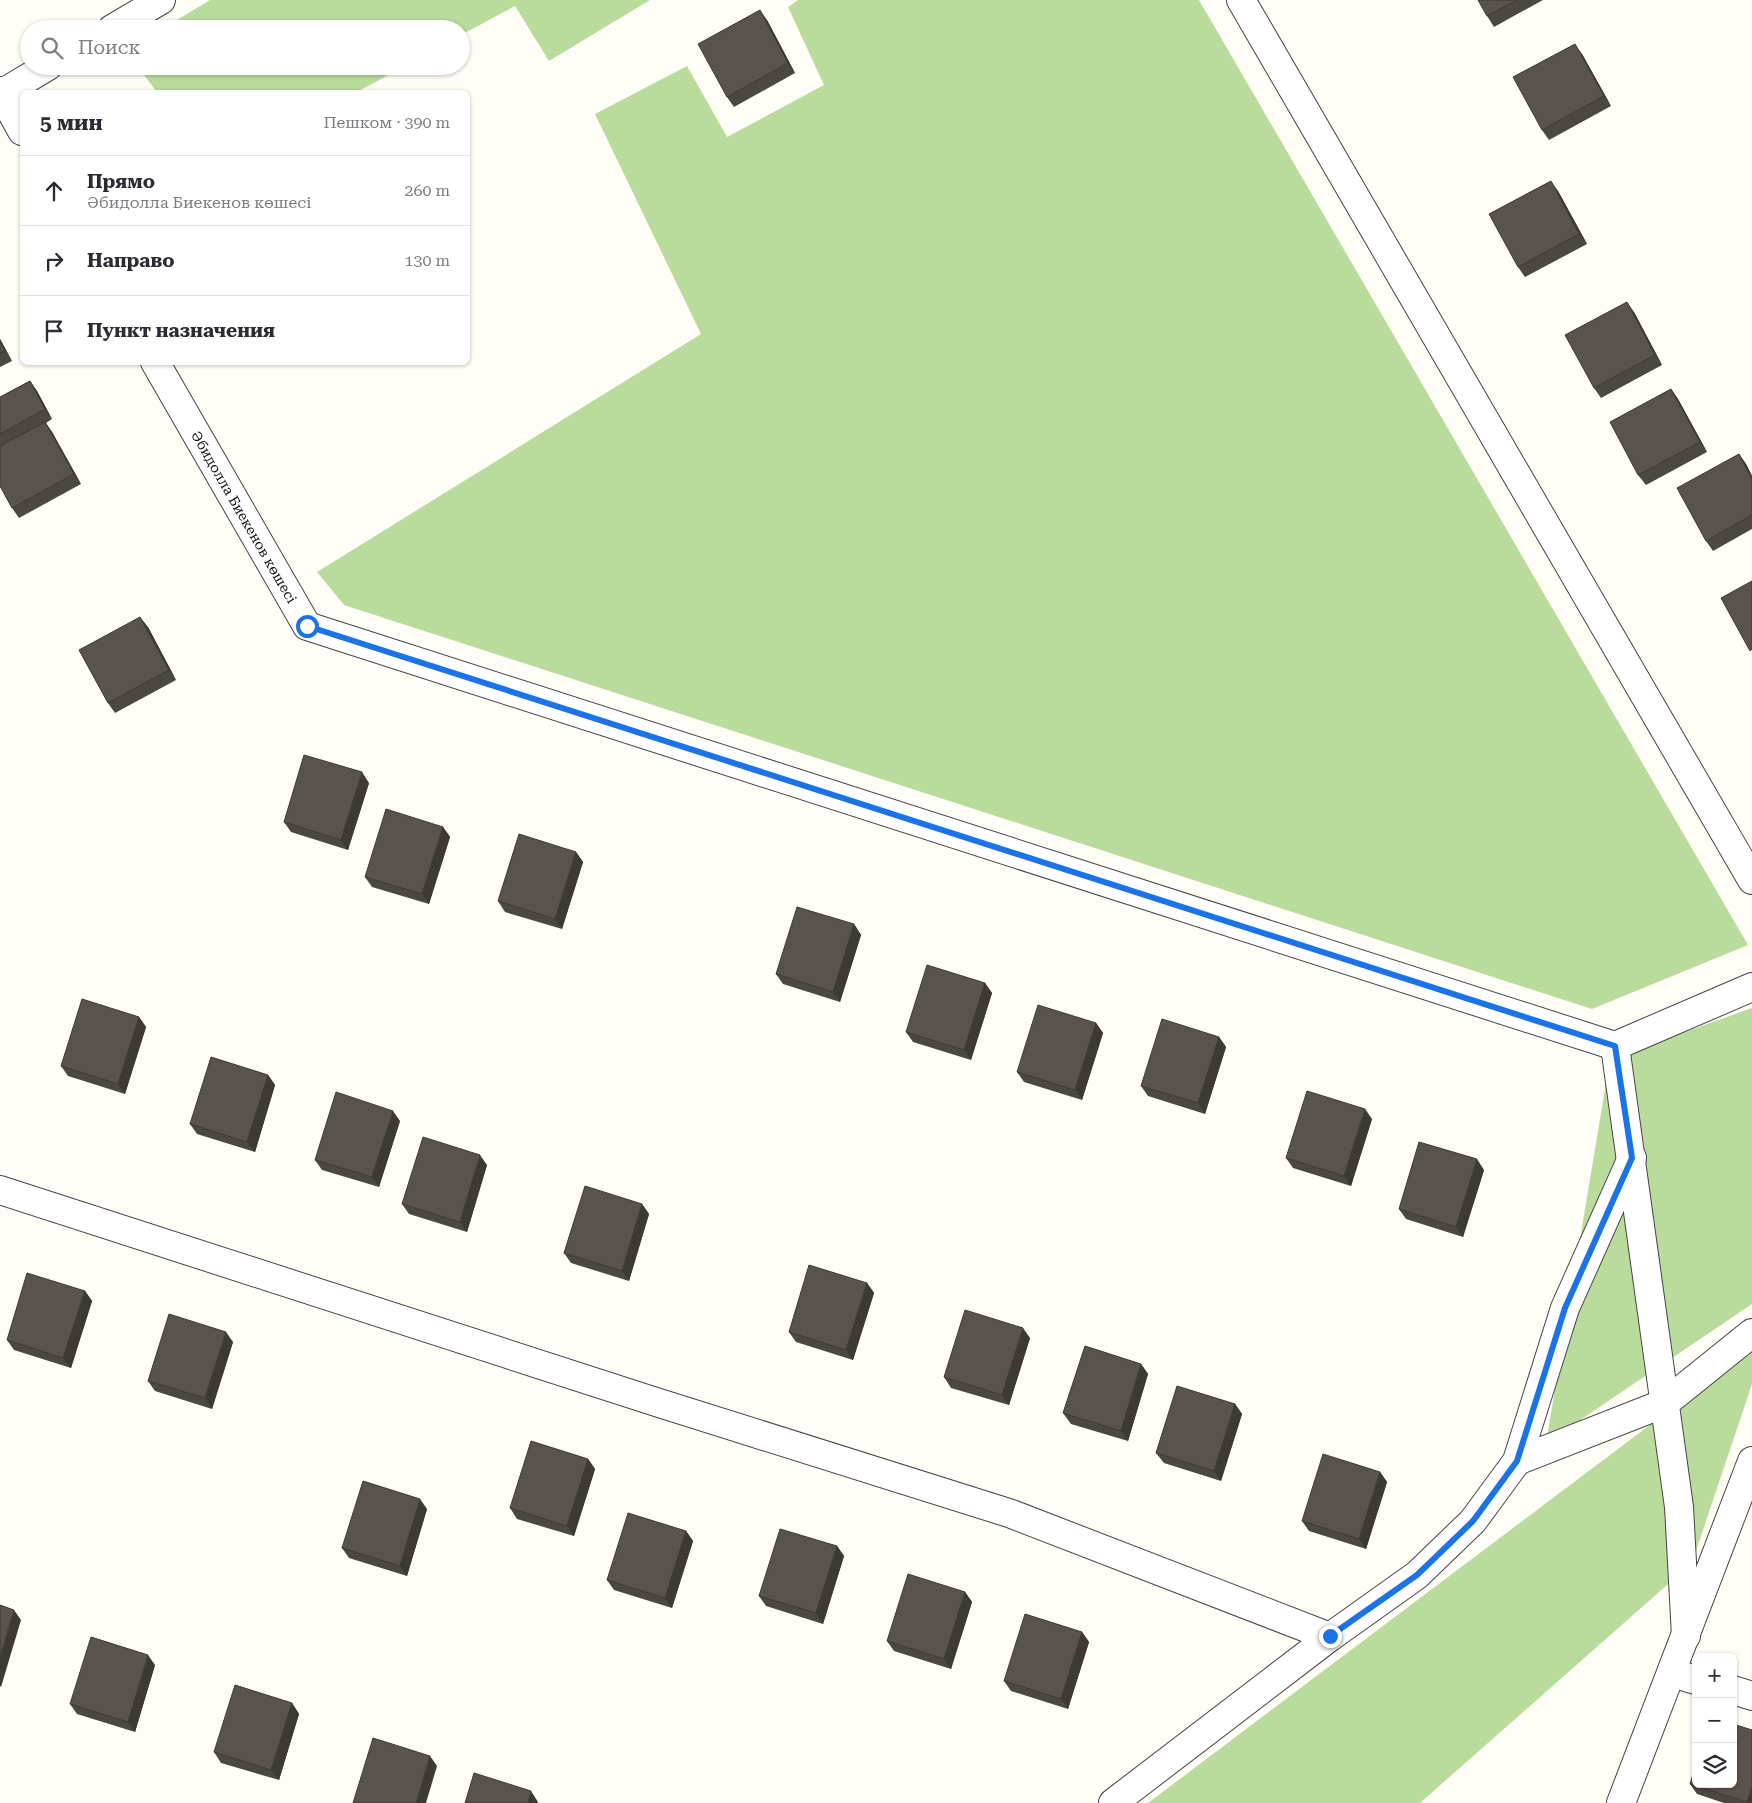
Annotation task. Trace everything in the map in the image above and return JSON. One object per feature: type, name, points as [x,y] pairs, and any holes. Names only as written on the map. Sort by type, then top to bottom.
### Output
[{"type":"street","points":[[127,20],[161,0]]},
{"type":"street","points":[[1241,0],[1752,880]]},
{"type":"street","points":[[20,127],[1,93],[32,75]]},
{"type":"street","name":"Әбидолла Биекенов көшесі","points":[[157,365],[307,626],[1615,1046]]},
{"type":"street","points":[[1621,1803],[1684,1676],[1686,1636],[1679,1508],[1615,1046],[1752,987]]},
{"type":"street","points":[[1113,1803],[1330,1636],[1417,1575],[1473,1521],[1517,1461],[1565,1308],[1632,1158]]},
{"type":"street","points":[[0,1190],[665,1405],[1009,1513],[1330,1636]]},
{"type":"street","points":[[1517,1461],[1665,1403],[1752,1333]]},
{"type":"street","points":[[1686,1636],[1752,1461]]},
{"type":"street","points":[[1737,1691],[1752,1696]]},
{"type":"green space","points":[[210,0],[650,0],[549,61],[515,6],[470,30],[470,20],[177,20]]},
{"type":"green space","points":[[798,0],[1199,0],[1748,945],[1592,1009],[344,605],[317,572],[701,334],[595,114],[687,66],[727,137],[824,85],[788,7]]},
{"type":"green space","points":[[144,75],[388,75],[361,90],[155,90]]},
{"type":"green space","points":[[1752,1008],[1752,1304],[1546,1443],[1610,1059]]},
{"type":"green space","points":[[1752,1348],[1752,1384],[1692,1563],[1420,1803],[1148,1803]]},
{"type":"building","points":[[1478,0],[1517,0],[1487,16]]},
{"type":"building","points":[[760,10],[788,63],[727,97],[698,44]]},
{"type":"building","points":[[1575,44],[1604,96],[1542,130],[1513,77]]},
{"type":"building","points":[[1551,181],[1579,234],[1518,267],[1489,214]]},
{"type":"building","points":[[1627,302],[1655,355],[1594,388],[1565,335]]},
{"type":"building","points":[[0,342],[5,351],[0,353]]},
{"type":"building","points":[[30,381],[45,409],[0,434],[0,397]]},
{"type":"building","points":[[1671,389],[1700,442],[1638,475],[1610,422]]},
{"type":"building","points":[[45,422],[74,474],[12,508],[0,486],[0,446]]},
{"type":"building","points":[[1739,454],[1752,479],[1752,515],[1706,541],[1677,488]]},
{"type":"building","points":[[1752,581],[1752,649],[1750,651],[1721,598]]},
{"type":"building","points":[[140,617],[169,670],[108,703],[79,650]]},
{"type":"building","points":[[304,755],[362,772],[341,840],[284,822]]},
{"type":"building","points":[[386,809],[443,827],[422,894],[365,877]]},
{"type":"building","points":[[519,834],[576,852],[555,919],[498,901]]},
{"type":"building","points":[[797,907],[854,924],[833,992],[776,974]]},
{"type":"building","points":[[927,965],[985,983],[964,1050],[906,1032]]},
{"type":"building","points":[[82,999],[139,1017],[118,1084],[61,1066]]},
{"type":"building","points":[[1038,1005],[1096,1023],[1075,1090],[1017,1072]]},
{"type":"building","points":[[1162,1019],[1219,1037],[1198,1103],[1141,1086]]},
{"type":"building","points":[[211,1057],[268,1075],[247,1142],[190,1124]]},
{"type":"building","points":[[1307,1091],[1365,1109],[1344,1176],[1286,1158]]},
{"type":"building","points":[[336,1092],[393,1111],[372,1177],[315,1160]]},
{"type":"building","points":[[423,1137],[480,1155],[460,1222],[402,1204]]},
{"type":"building","points":[[1419,1142],[1477,1159],[1456,1227],[1399,1209]]},
{"type":"building","points":[[585,1186],[642,1204],[622,1271],[564,1253]]},
{"type":"building","points":[[809,1265],[867,1283],[846,1350],[789,1332]]},
{"type":"building","points":[[27,1273],[85,1291],[63,1358],[7,1340]]},
{"type":"building","points":[[965,1310],[1023,1328],[1002,1395],[944,1377]]},
{"type":"building","points":[[169,1314],[226,1332],[205,1398],[148,1381]]},
{"type":"building","points":[[1085,1346],[1141,1364],[1121,1431],[1063,1413]]},
{"type":"building","points":[[1177,1386],[1235,1404],[1214,1471],[1156,1453]]},
{"type":"building","points":[[531,1441],[588,1459],[567,1526],[510,1508]]},
{"type":"building","points":[[1323,1454],[1380,1472],[1359,1539],[1302,1521]]},
{"type":"building","points":[[363,1481],[420,1499],[400,1566],[342,1548]]},
{"type":"building","points":[[628,1513],[686,1531],[665,1598],[607,1580]]},
{"type":"building","points":[[780,1529],[837,1546],[816,1613],[759,1596]]},
{"type":"building","points":[[908,1574],[965,1592],[944,1659],[887,1641]]},
{"type":"building","points":[[0,1605],[14,1610],[0,1657]]},
{"type":"building","points":[[1025,1614],[1082,1632],[1061,1699],[1004,1681]]},
{"type":"building","points":[[91,1637],[148,1655],[128,1722],[70,1704]]},
{"type":"building","points":[[235,1685],[292,1703],[271,1770],[214,1752]]},
{"type":"building","points":[[1737,1725],[1752,1730],[1752,1786],[1747,1802],[1703,1788],[1737,1788]]},
{"type":"building","points":[[373,1738],[430,1756],[416,1803],[353,1803]]},
{"type":"building","points":[[474,1773],[531,1791],[528,1803],[465,1803]]},
{"type":"route","points":[[307,626],[1615,1046],[1632,1158],[1565,1308],[1517,1461],[1473,1521],[1417,1575],[1330,1636]]}]
